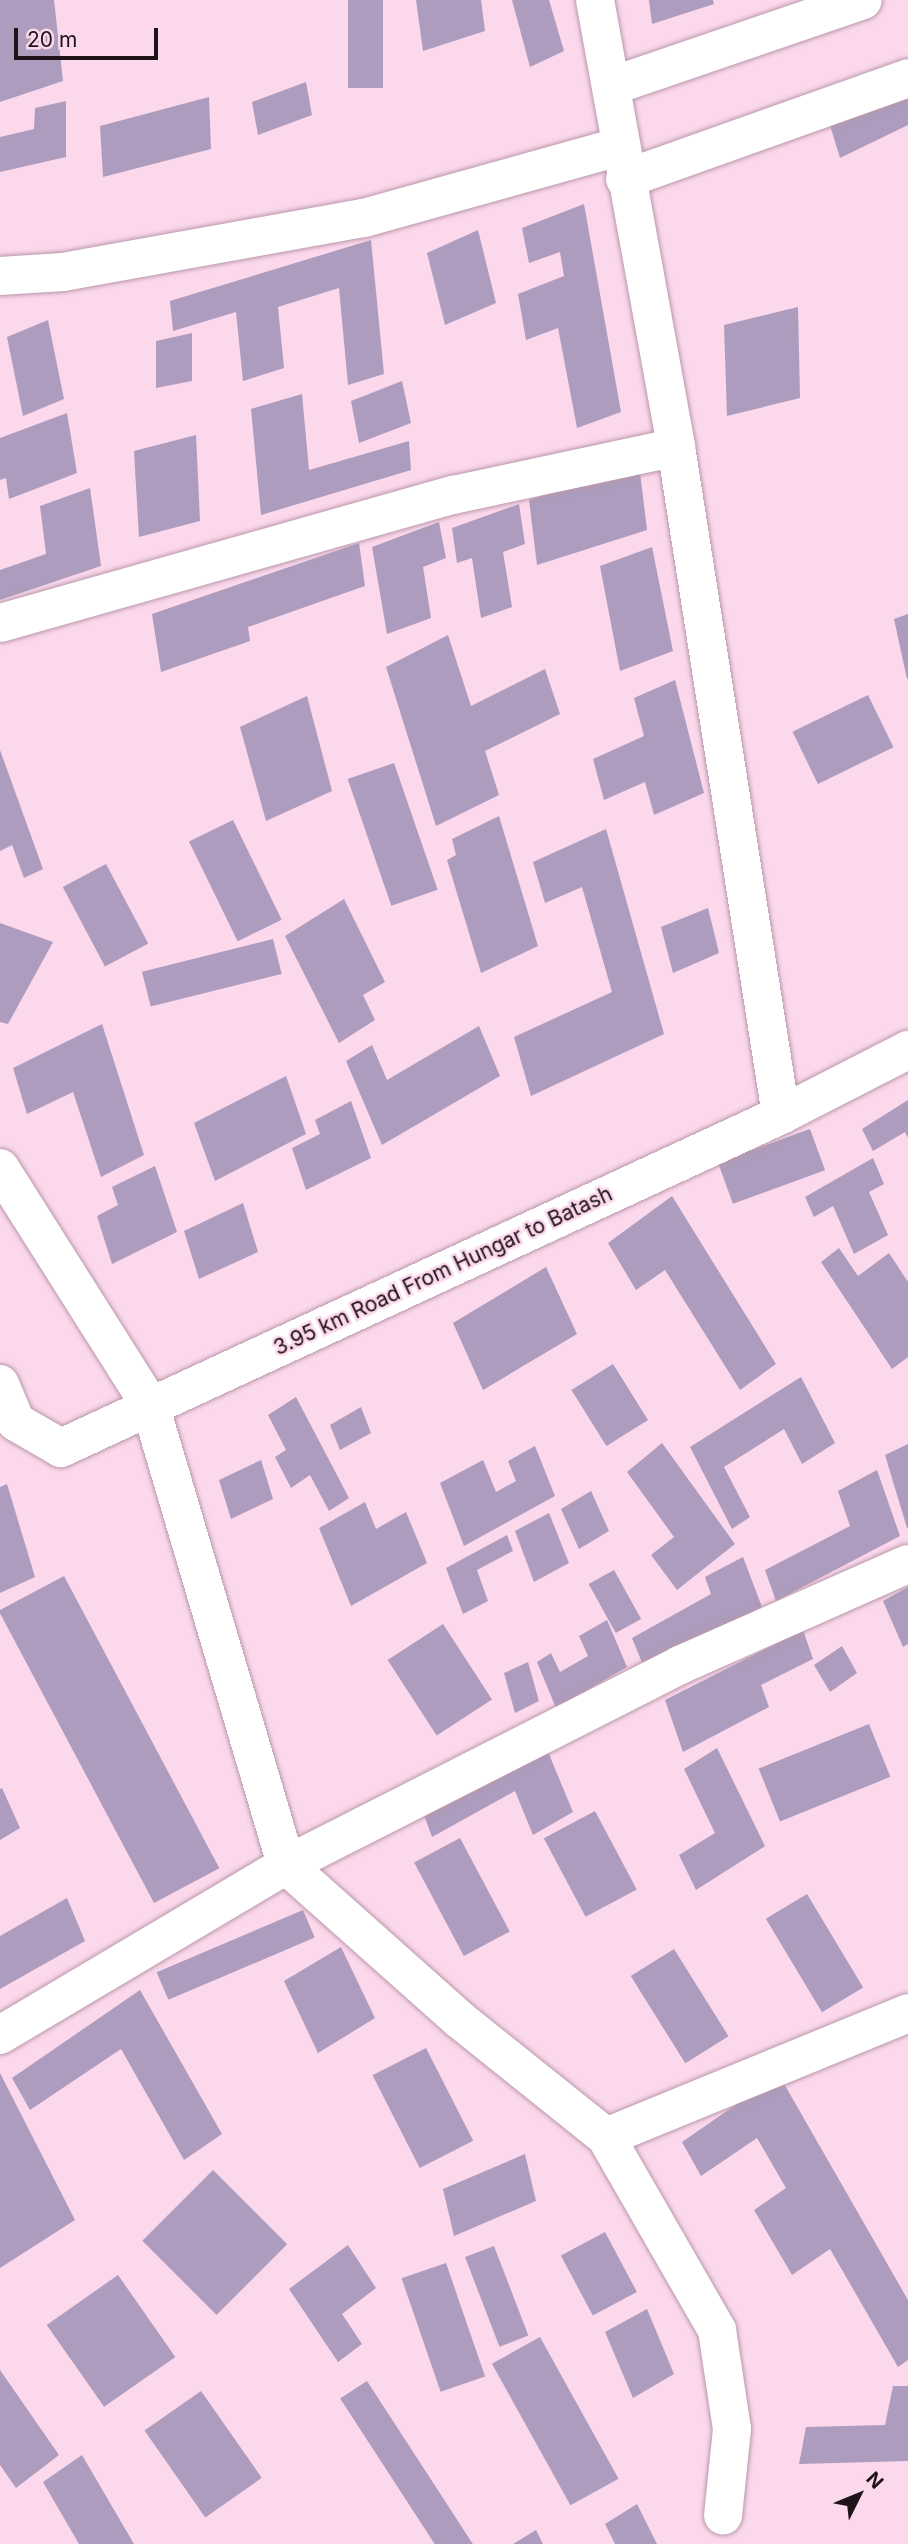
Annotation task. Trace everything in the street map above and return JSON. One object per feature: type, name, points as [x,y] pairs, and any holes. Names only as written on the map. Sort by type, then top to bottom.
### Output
[{"type":"street","points":[[595,0],[612,86],[622,163],[676,447],[781,1115]]},
{"type":"street","points":[[612,86],[863,0]]},
{"type":"street","points":[[0,276],[63,272],[364,218],[622,163],[908,78]]},
{"type":"street","points":[[0,624],[453,495],[676,447]]},
{"type":"street","name":"3.95 km Road From Hungar to Batash","points":[[0,1384],[16,1422],[61,1448],[149,1405],[350,1318],[781,1115],[908,1050]]},
{"type":"street","points":[[0,1168],[149,1405],[286,1865],[460,2020],[606,2137],[717,2330],[732,2429],[723,2516]]},
{"type":"street","points":[[0,2035],[286,1865],[680,1665],[908,1564]]},
{"type":"street","points":[[606,2137],[908,2013]]},
{"type":"building","points":[[0,0],[54,0],[63,81],[0,102]]},
{"type":"building","points":[[348,0],[383,0],[383,88],[348,88]]},
{"type":"building","points":[[416,0],[481,0],[485,31],[423,51]]},
{"type":"building","points":[[512,0],[549,0],[564,51],[530,67]]},
{"type":"building","points":[[649,0],[713,0],[714,4],[652,24]]},
{"type":"building","points":[[306,82],[312,115],[258,135],[252,102]]},
{"type":"building","points":[[908,83],[908,125],[840,158],[829,122]]},
{"type":"building","points":[[209,97],[211,149],[103,177],[100,126]]},
{"type":"building","points":[[66,101],[66,157],[0,172],[0,137],[34,129],[35,108]]},
{"type":"building","points":[[584,204],[621,412],[577,428],[558,328],[526,340],[518,294],[564,276],[560,252],[529,263],[522,228]]},
{"type":"building","points":[[478,230],[496,303],[445,325],[427,253]]},
{"type":"building","points":[[371,240],[384,374],[348,385],[339,288],[278,307],[284,368],[243,381],[236,312],[173,331],[170,301]]},
{"type":"building","points":[[798,307],[800,398],[727,416],[724,325]]},
{"type":"building","points":[[48,320],[64,399],[23,416],[7,337]]},
{"type":"building","points":[[192,333],[192,381],[156,388],[156,341]]},
{"type":"building","points":[[402,381],[411,423],[359,443],[351,401]]},
{"type":"building","points":[[302,394],[309,470],[409,441],[411,470],[261,515],[251,409]]},
{"type":"building","points":[[67,413],[77,473],[9,499],[6,478],[0,480],[0,438]]},
{"type":"building","points":[[196,435],[200,521],[139,537],[134,451]]},
{"type":"building","points":[[639,464],[647,530],[537,565],[529,500]]},
{"type":"building","points":[[90,488],[101,566],[0,600],[0,570],[46,554],[40,506]]},
{"type":"building","points":[[519,504],[525,544],[503,552],[512,607],[481,618],[472,558],[457,563],[452,528]]},
{"type":"building","points":[[439,522],[446,558],[423,567],[431,618],[387,634],[372,547]]},
{"type":"building","points":[[359,543],[365,586],[248,627],[250,641],[161,672],[152,614]]},
{"type":"building","points":[[652,547],[673,651],[620,671],[600,566]]},
{"type":"building","points":[[908,614],[908,679],[907,679],[894,619]]},
{"type":"building","points":[[448,635],[471,706],[545,669],[560,714],[485,751],[499,795],[436,826],[386,667]]},
{"type":"building","points":[[675,680],[704,793],[654,815],[645,782],[604,800],[593,759],[644,736],[634,698]]},
{"type":"building","points":[[868,695],[893,747],[818,784],[793,732]]},
{"type":"building","points":[[307,696],[332,791],[266,821],[240,727]]},
{"type":"building","points":[[0,750],[43,869],[24,878],[12,845],[0,851]]},
{"type":"building","points":[[394,763],[438,890],[391,906],[348,779]]},
{"type":"building","points":[[499,816],[538,946],[481,973],[447,860],[456,855],[452,839]]},
{"type":"building","points":[[233,820],[282,920],[238,941],[189,841]]},
{"type":"building","points":[[606,829],[664,1034],[531,1096],[514,1037],[612,992],[582,887],[545,903],[533,862]]},
{"type":"building","points":[[106,864],[148,943],[105,966],[63,887]]},
{"type":"building","points":[[344,899],[385,982],[363,995],[375,1020],[339,1043],[285,936]]},
{"type":"building","points":[[708,908],[719,953],[673,973],[661,927]]},
{"type":"building","points":[[0,923],[53,942],[8,1024],[0,1022]]},
{"type":"building","points":[[273,939],[282,974],[151,1007],[142,972]]},
{"type":"building","points":[[102,1024],[144,1155],[101,1177],[73,1092],[27,1114],[13,1068]]},
{"type":"building","points":[[479,1026],[500,1076],[382,1145],[346,1061],[372,1045],[387,1080]]},
{"type":"building","points":[[286,1076],[306,1134],[215,1181],[194,1123]]},
{"type":"building","points":[[908,1100],[908,1138],[905,1132],[873,1151],[862,1129]]},
{"type":"building","points":[[351,1101],[371,1158],[306,1190],[292,1148],[320,1134],[315,1120]]},
{"type":"building","points":[[810,1129],[825,1170],[733,1204],[718,1163]]},
{"type":"building","points":[[873,1158],[884,1184],[869,1192],[888,1235],[854,1254],[833,1206],[814,1217],[805,1197]]},
{"type":"building","points":[[155,1166],[177,1232],[112,1264],[97,1216],[118,1205],[112,1187]]},
{"type":"building","points":[[672,1196],[776,1364],[740,1390],[665,1270],[636,1290],[608,1243]]},
{"type":"building","points":[[243,1203],[258,1252],[199,1279],[184,1231]]},
{"type":"building","points":[[839,1248],[858,1276],[889,1253],[908,1282],[908,1357],[892,1369],[821,1262]]},
{"type":"building","points":[[546,1267],[577,1334],[483,1390],[453,1323]]},
{"type":"building","points":[[613,1364],[648,1420],[606,1446],[571,1390]]},
{"type":"building","points":[[801,1377],[835,1443],[802,1464],[784,1429],[724,1467],[750,1517],[732,1529],[690,1447]]},
{"type":"building","points":[[296,1397],[349,1498],[329,1511],[310,1475],[291,1488],[275,1457],[286,1450],[268,1415]]},
{"type":"building","points":[[361,1407],[371,1433],[340,1450],[330,1425]]},
{"type":"building","points":[[662,1443],[735,1544],[677,1590],[651,1555],[674,1537],[627,1472]]},
{"type":"building","points":[[908,1444],[908,1528],[907,1528],[885,1455]]},
{"type":"building","points":[[535,1446],[555,1496],[464,1546],[440,1483],[483,1460],[496,1492],[516,1481],[508,1461]]},
{"type":"building","points":[[261,1460],[273,1499],[231,1519],[219,1480]]},
{"type":"building","points":[[877,1470],[900,1536],[776,1601],[765,1570],[850,1526],[838,1491]]},
{"type":"building","points":[[7,1484],[35,1577],[0,1593],[0,1487]]},
{"type":"building","points":[[591,1491],[609,1531],[579,1549],[561,1509]]},
{"type":"building","points":[[365,1502],[376,1529],[406,1512],[427,1563],[351,1606],[319,1528]]},
{"type":"building","points":[[549,1513],[569,1563],[534,1582],[515,1531]]},
{"type":"building","points":[[507,1535],[513,1551],[477,1570],[488,1601],[463,1614],[446,1568]]},
{"type":"building","points":[[743,1557],[762,1607],[645,1670],[632,1638],[711,1594],[705,1577]]},
{"type":"building","points":[[614,1570],[641,1619],[616,1633],[589,1584]]},
{"type":"building","points":[[64,1576],[219,1868],[154,1903],[0,1613],[0,1610]]},
{"type":"building","points":[[908,1587],[908,1644],[903,1647],[883,1601]]},
{"type":"building","points":[[607,1620],[627,1667],[556,1708],[537,1662],[551,1653],[560,1672],[588,1656],[579,1636]]},
{"type":"building","points":[[443,1624],[492,1699],[437,1735],[388,1660]]},
{"type":"building","points":[[803,1630],[813,1659],[761,1685],[769,1707],[683,1752],[665,1700]]},
{"type":"building","points":[[842,1646],[857,1673],[830,1692],[814,1665]]},
{"type":"building","points":[[528,1662],[539,1701],[515,1713],[504,1673]]},
{"type":"building","points":[[869,1724],[890,1777],[780,1821],[759,1769]]},
{"type":"building","points":[[546,1747],[573,1812],[533,1835],[515,1791],[432,1837],[424,1815]]},
{"type":"building","points":[[717,1748],[765,1846],[696,1890],[679,1855],[715,1833],[684,1769]]},
{"type":"building","points":[[2,1788],[20,1828],[0,1840],[0,1789]]},
{"type":"building","points":[[595,1811],[637,1890],[586,1917],[544,1838]]},
{"type":"building","points":[[460,1838],[510,1932],[464,1956],[414,1862]]},
{"type":"building","points":[[807,1894],[863,1987],[822,2012],[766,1919]]},
{"type":"building","points":[[67,1898],[85,1941],[0,1989],[0,1936]]},
{"type":"building","points":[[303,1910],[315,1938],[168,2000],[157,1972]]},
{"type":"building","points":[[341,1947],[375,2018],[318,2053],[284,1981]]},
{"type":"building","points":[[674,1949],[729,2036],[685,2063],[631,1976]]},
{"type":"building","points":[[140,1990],[222,2134],[184,2160],[121,2049],[30,2110],[12,2078]]},
{"type":"building","points":[[426,2048],[473,2141],[420,2168],[373,2075]]},
{"type":"building","points":[[0,2073],[75,2220],[0,2268]]},
{"type":"building","points":[[779,2075],[908,2300],[908,2360],[898,2367],[830,2249],[792,2275],[754,2210],[786,2188],[757,2138],[701,2176],[682,2142]]},
{"type":"building","points":[[525,2154],[536,2201],[454,2236],[443,2189]]},
{"type":"building","points":[[213,2170],[287,2244],[217,2315],[142,2241]]},
{"type":"building","points":[[605,2232],[637,2292],[593,2316],[561,2255]]},
{"type":"building","points":[[348,2245],[376,2288],[342,2314],[362,2344],[338,2362],[289,2289]]},
{"type":"building","points":[[494,2246],[528,2336],[499,2347],[465,2257]]},
{"type":"building","points":[[446,2263],[485,2376],[441,2392],[402,2278]]},
{"type":"building","points":[[118,2275],[175,2357],[104,2407],[47,2325]]},
{"type":"building","points":[[647,2309],[674,2374],[633,2398],[605,2332]]},
{"type":"building","points":[[540,2337],[619,2479],[570,2505],[492,2364]]},
{"type":"building","points":[[0,2370],[59,2455],[16,2488],[0,2465]]},
{"type":"building","points":[[367,2381],[473,2544],[435,2544],[340,2398]]},
{"type":"building","points":[[893,2386],[908,2386],[908,2461],[799,2464],[806,2427],[885,2425]]},
{"type":"building","points":[[201,2391],[262,2478],[205,2517],[144,2431]]},
{"type":"building","points":[[82,2455],[134,2544],[79,2544],[43,2482]]},
{"type":"building","points":[[637,2504],[657,2544],[615,2544],[605,2524]]},
{"type":"building","points":[[536,2530],[543,2544],[513,2544]]}]
